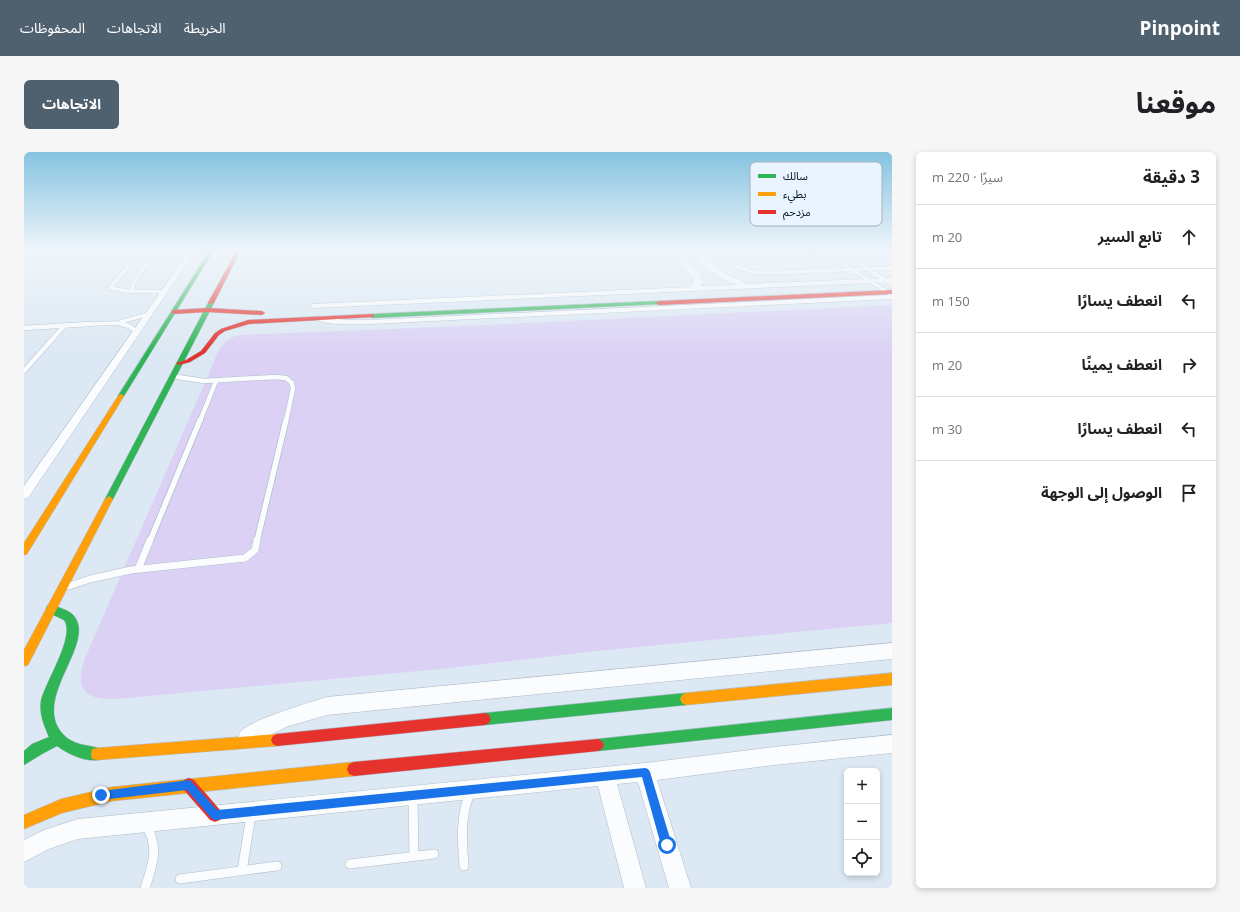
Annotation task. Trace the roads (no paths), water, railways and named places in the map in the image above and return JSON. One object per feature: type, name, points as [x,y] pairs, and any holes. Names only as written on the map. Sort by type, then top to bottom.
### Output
[{"type":"street","points":[[24,494],[170,284]]},
{"type":"street","points":[[24,551],[190,284]]},
{"type":"street","points":[[24,661],[221,284]]},
{"type":"street","points":[[692,289],[698,284]]},
{"type":"street","points":[[749,284],[758,286]]},
{"type":"street","points":[[297,312],[313,306],[821,284]]},
{"type":"street","points":[[174,312],[207,310],[262,313],[297,312],[542,301],[848,284]]},
{"type":"street","points":[[878,284],[891,288]]},
{"type":"street","points":[[179,363],[188,361],[203,352],[217,334],[235,325],[259,321],[891,288]]},
{"type":"street","points":[[542,301],[552,295]]},
{"type":"street","points":[[235,325],[225,323],[224,318],[231,313],[239,311]]},
{"type":"street","points":[[51,609],[61,611],[67,616],[73,629],[69,648],[55,676],[50,690],[47,704],[48,717],[52,731],[58,739],[70,747],[84,752],[101,753],[237,744],[892,679]]},
{"type":"street","points":[[237,744],[260,730],[282,720],[327,706],[892,652]]},
{"type":"street","points":[[24,822],[69,803],[95,797],[189,785],[538,751],[892,714]]},
{"type":"street","points":[[24,760],[37,749],[58,739]]},
{"type":"street","points":[[24,852],[44,840],[78,829],[645,772],[774,756],[892,744]]},
{"type":"street","points":[[645,772],[680,888]]},
{"type":"street","points":[[605,776],[636,888]]},
{"type":"street","points":[[189,785],[215,815]]},
{"type":"lane","points":[[111,284],[110,286],[111,289],[115,291],[164,292]]},
{"type":"lane","points":[[132,291],[133,284]]},
{"type":"lane","points":[[110,323],[149,314]]},
{"type":"lane","points":[[24,328],[110,323],[126,324],[136,331]]},
{"type":"lane","points":[[24,371],[65,325]]},
{"type":"lane","points":[[61,589],[99,576],[139,567],[239,559],[245,558],[256,550],[293,386],[290,380],[276,377],[192,380],[172,376]]},
{"type":"lane","points":[[139,567],[216,380]]},
{"type":"lane","points":[[464,866],[461,824],[463,811],[472,790]]},
{"type":"lane","points":[[413,796],[414,856]]},
{"type":"lane","points":[[242,871],[252,812]]},
{"type":"lane","points":[[142,822],[150,832],[154,844],[152,862],[145,888]]},
{"type":"lane","points":[[350,864],[434,854]]},
{"type":"lane","points":[[180,879],[277,866]]}]
